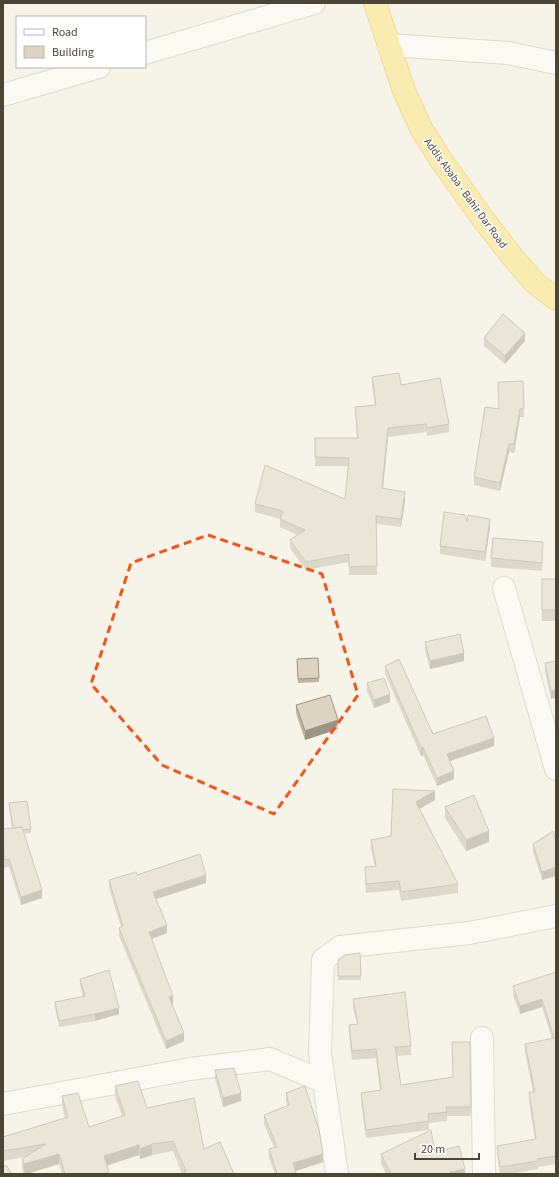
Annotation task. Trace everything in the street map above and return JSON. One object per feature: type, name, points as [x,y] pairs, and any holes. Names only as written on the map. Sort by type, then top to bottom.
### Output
[{"type":"highway","name":"Addis Ababa - Bahir Dar Road","points":[[375,3],[404,91],[422,130],[483,220],[536,283],[556,299]]},
{"type":"street","points":[[146,53],[314,3]]},
{"type":"street","points":[[389,45],[508,53],[556,63]]},
{"type":"street","points":[[3,95],[96,68]]},
{"type":"street","points":[[504,588],[556,769]]},
{"type":"street","points":[[337,1174],[320,1054],[323,960],[340,947],[469,933],[556,916]]},
{"type":"street","points":[[482,1038],[484,1174]]},
{"type":"street","points":[[3,1104],[190,1069],[270,1059],[324,1082]]},
{"type":"highlighted area","points":[[208,535],[322,574],[358,695],[274,814],[162,765],[91,684],[131,563]]},
{"type":"building","points":[[503,314],[525,333],[505,356],[484,338]]},
{"type":"building","points":[[399,373],[401,385],[440,378],[449,424],[427,428],[426,424],[388,428],[382,488],[405,492],[401,519],[376,516],[377,566],[349,567],[349,554],[306,562],[290,540],[305,530],[280,519],[283,511],[255,504],[265,465],[345,499],[349,458],[315,457],[315,438],[358,438],[355,407],[376,405],[372,377]]},
{"type":"building","points":[[523,381],[524,408],[520,409],[514,444],[509,444],[500,483],[474,477],[485,407],[499,409],[498,382]]},
{"type":"building","points":[[444,512],[465,515],[467,522],[468,515],[490,519],[485,552],[440,546]]},
{"type":"building","points":[[493,538],[543,542],[542,563],[491,558]]},
{"type":"building","points":[[542,579],[556,579],[556,610],[542,610]]},
{"type":"building","points":[[460,634],[464,653],[430,661],[425,642]]},
{"type":"building","points":[[318,658],[319,678],[298,679],[297,659]]},
{"type":"building","points":[[399,659],[433,734],[486,716],[494,738],[447,754],[454,771],[437,778],[423,747],[421,748],[385,666]]},
{"type":"building","points":[[556,661],[556,690],[551,691],[545,663]]},
{"type":"building","points":[[384,678],[390,694],[374,700],[367,683]]},
{"type":"building","points":[[330,695],[338,720],[305,731],[296,705]]},
{"type":"building","points":[[393,789],[435,791],[416,802],[458,884],[401,892],[399,881],[366,884],[365,867],[376,866],[371,840],[391,836]]},
{"type":"building","points":[[474,795],[489,831],[466,840],[445,807]]},
{"type":"building","points":[[27,801],[31,829],[23,830],[22,827],[13,828],[9,803]]},
{"type":"building","points":[[22,827],[42,890],[21,897],[9,859],[4,860],[3,829]]},
{"type":"building","points":[[553,831],[556,840],[556,867],[542,872],[533,844]]},
{"type":"building","points":[[200,854],[206,875],[153,892],[167,925],[149,932],[173,996],[169,997],[184,1033],[166,1041],[119,928],[123,926],[109,880],[136,872],[137,875]]},
{"type":"building","points":[[360,953],[361,976],[338,976],[338,960],[345,955]]},
{"type":"building","points":[[109,970],[119,1008],[59,1021],[55,1002],[85,996],[80,979]]},
{"type":"building","points":[[556,972],[556,1156],[537,1159],[538,1161],[500,1167],[497,1146],[536,1139],[529,1092],[535,1092],[525,1044],[554,1038],[542,999],[520,1006],[513,986]]},
{"type":"building","points":[[405,992],[411,1046],[395,1047],[401,1085],[453,1077],[452,1042],[470,1042],[471,1107],[446,1107],[447,1112],[428,1114],[429,1121],[366,1130],[361,1093],[381,1090],[376,1049],[352,1051],[349,1025],[358,1024],[353,999]]},
{"type":"building","points":[[234,1068],[241,1093],[223,1098],[215,1070]]},
{"type":"building","points":[[138,1081],[147,1108],[194,1098],[204,1149],[220,1142],[234,1174],[182,1174],[186,1171],[173,1141],[152,1144],[140,1149],[139,1145],[104,1156],[109,1172],[104,1174],[65,1174],[59,1154],[24,1164],[22,1159],[46,1144],[3,1151],[3,1137],[68,1117],[62,1096],[78,1093],[89,1127],[125,1115],[115,1086]]},
{"type":"building","points":[[305,1086],[319,1130],[323,1154],[293,1163],[296,1173],[294,1174],[277,1174],[269,1149],[277,1147],[264,1115],[289,1105],[286,1093]]},
{"type":"building","points":[[431,1130],[435,1152],[459,1146],[465,1169],[450,1172],[451,1174],[391,1174],[381,1154]]},
{"type":"building","points":[[6,1165],[12,1174],[3,1174],[3,1167]]}]
